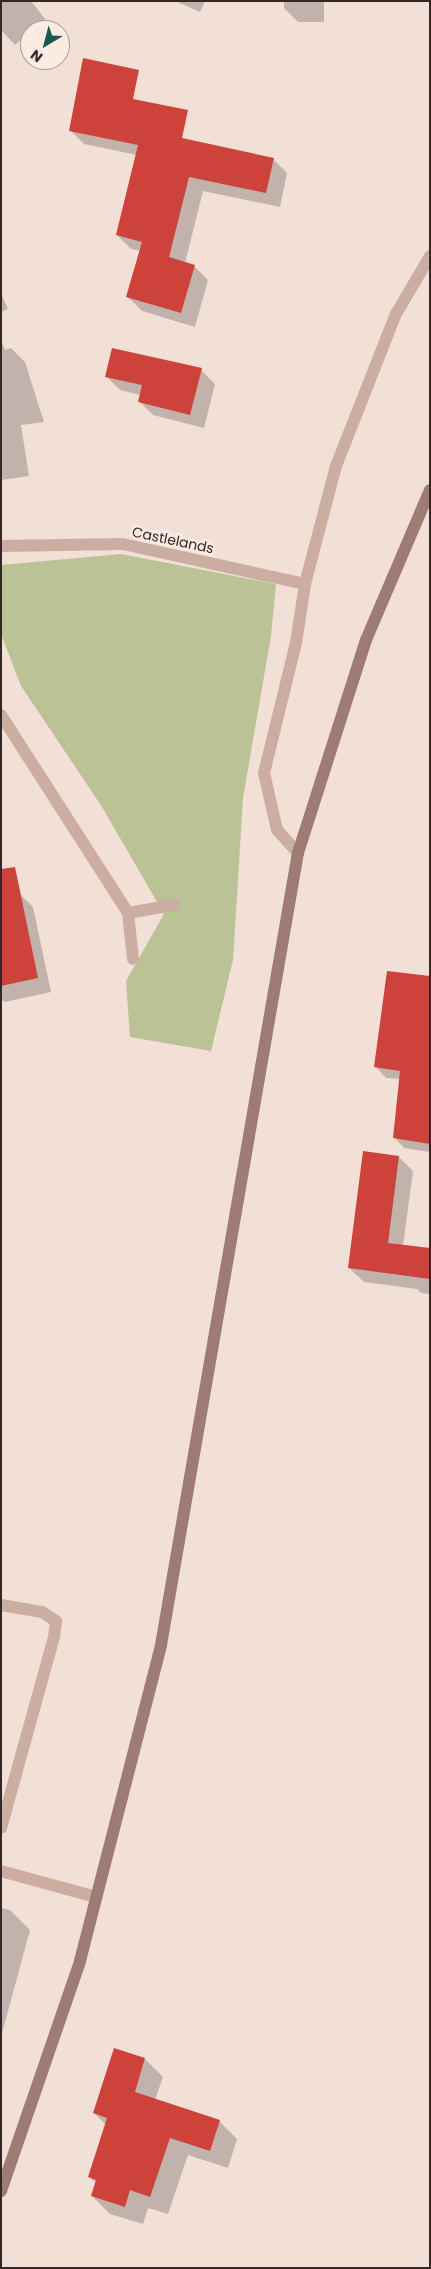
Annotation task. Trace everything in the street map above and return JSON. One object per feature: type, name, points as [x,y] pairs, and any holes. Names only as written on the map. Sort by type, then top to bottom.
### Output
[{"type":"main road","points":[[1,2191],[80,1961],[160,1645],[298,853],[366,640],[430,490]]},
{"type":"street","points":[[298,853],[277,830],[264,773],[296,643],[306,584],[336,466],[396,314],[430,256]]},
{"type":"street","name":"Castlelands","points":[[1,546],[123,544],[306,584]]},
{"type":"street","points":[[1,716],[128,913],[133,959]]},
{"type":"street","points":[[128,913],[174,906]]},
{"type":"street","points":[[1,1605],[42,1612],[56,1622],[54,1636],[1,1828]]},
{"type":"street","points":[[1,1872],[96,1897]]},
{"type":"green space","points":[[121,554],[276,584],[271,636],[243,798],[233,960],[211,1051],[130,1037],[126,981],[164,914],[102,807],[21,686],[1,634],[1,565]]},
{"type":"building","points":[[83,58],[139,70],[133,99],[188,110],[182,138],[274,158],[266,193],[189,177],[169,257],[195,265],[181,313],[126,297],[142,242],[116,235],[138,145],[69,131]]},
{"type":"building","points":[[112,348],[202,368],[190,415],[138,402],[142,385],[105,377]]},
{"type":"building","points":[[15,867],[38,978],[1,986],[1,869]]},
{"type":"building","points":[[387,971],[430,976],[430,1144],[393,1138],[400,1071],[374,1067]]},
{"type":"building","points":[[363,1151],[399,1156],[388,1243],[430,1248],[430,1279],[348,1268]]},
{"type":"building","points":[[114,2048],[145,2058],[135,2092],[220,2120],[210,2151],[170,2138],[150,2197],[130,2190],[125,2207],[91,2196],[96,2180],[88,2177],[107,2118],[93,2113]]}]
